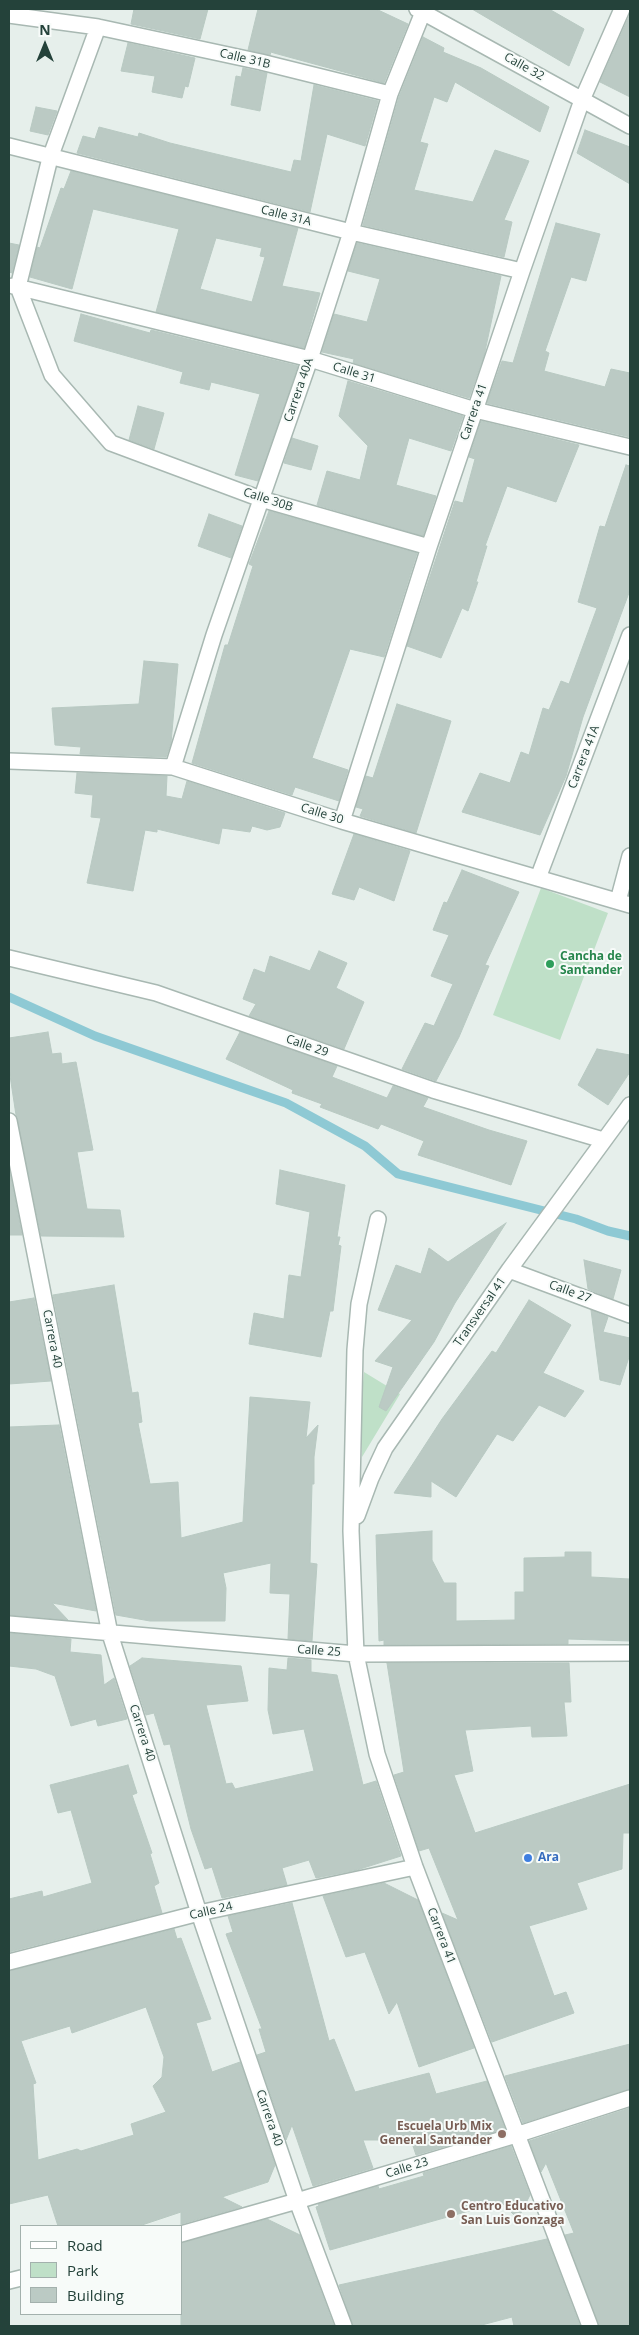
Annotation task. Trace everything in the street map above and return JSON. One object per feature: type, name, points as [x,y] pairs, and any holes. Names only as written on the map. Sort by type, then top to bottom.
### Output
[{"type":"street","name":"Carrera 41","points":[[342,821],[429,547],[522,271],[582,100],[622,9]]},
{"type":"street","name":"Calle 32","points":[[420,10],[630,126]]},
{"type":"street","name":"Carrera 40A","points":[[173,767],[214,635],[310,359],[351,232],[390,94],[420,10]]},
{"type":"street","name":"Calle 31B","points":[[9,15],[98,27],[261,62],[390,94]]},
{"type":"street","points":[[14,286],[50,158],[98,27]]},
{"type":"street","name":"Calle 31A","points":[[9,146],[50,158],[351,232],[522,271]]},
{"type":"street","name":"Calle 31","points":[[14,286],[310,359],[475,410],[630,447]]},
{"type":"street","name":"Calle 30B","points":[[14,286],[52,375],[111,443],[261,499],[429,547]]},
{"type":"street","name":"Carrera 41A","points":[[538,878],[630,636]]},
{"type":"street","name":"Calle 30","points":[[9,761],[173,767],[342,821],[624,903]]},
{"type":"street","points":[[624,903],[630,856]]},
{"type":"street","name":"Calle 29","points":[[9,958],[156,993],[433,1090],[603,1140]]},
{"type":"street","name":"Transversal 41","points":[[351,1531],[363,1496],[385,1448],[509,1270],[630,1105]]},
{"type":"street","name":"Carrera 40","points":[[9,1121],[110,1634],[199,1913],[298,2201],[344,2326]]},
{"type":"street","points":[[351,1531],[355,1350],[359,1304],[378,1219]]},
{"type":"street","name":"Calle 27","points":[[509,1270],[630,1315]]},
{"type":"street","name":"Carrera 41","points":[[351,1531],[356,1654],[377,1754],[416,1867],[590,2326]]},
{"type":"street","name":"Calle 25","points":[[9,1624],[356,1654],[630,1653]]},
{"type":"street","name":"Calle 24","points":[[9,1962],[199,1913],[416,1867]]},
{"type":"street","name":"Calle 23","points":[[182,2234],[298,2201],[516,2135],[630,2098]]},
{"type":"green space","name":"Cancha de Santander","points":[[541,888],[608,913],[560,1040],[493,1015]]},
{"type":"green space","points":[[364,1372],[400,1394],[362,1457],[361,1402]]},
{"type":"building","points":[[134,9],[208,9],[200,39],[131,24]]},
{"type":"building","points":[[258,9],[376,9],[408,24],[384,83],[271,52],[270,55],[248,50]]},
{"type":"building","points":[[472,9],[549,9],[584,29],[569,66]]},
{"type":"building","points":[[630,14],[630,97],[600,82]]},
{"type":"building","points":[[423,37],[444,48],[443,52],[481,68],[549,107],[540,132],[455,82],[447,102],[434,97],[420,142],[428,144],[414,190],[473,202],[495,150],[529,161],[504,220],[512,222],[504,257],[363,225],[399,97]]},
{"type":"building","points":[[128,43],[195,58],[188,87],[185,86],[182,98],[152,92],[155,76],[121,71]]},
{"type":"building","points":[[243,68],[267,73],[260,111],[231,105],[236,76],[241,77]]},
{"type":"building","points":[[314,85],[378,101],[365,146],[327,134],[310,212],[77,153],[83,136],[95,139],[99,127],[138,137],[139,133],[170,143],[291,172],[294,160],[301,161]]},
{"type":"building","points":[[36,107],[57,111],[48,135],[30,131]]},
{"type":"building","points":[[585,130],[630,147],[630,184],[577,153]]},
{"type":"building","points":[[71,171],[298,228],[282,286],[320,293],[304,348],[156,312],[179,229],[93,209],[72,289],[30,277],[37,247],[40,248],[61,188],[64,189]],"holes":[[[216,238],[262,248],[260,256],[265,257],[252,302],[200,289]]]},
{"type":"building","points":[[556,223],[600,234],[586,281],[571,277],[545,351],[549,353],[544,371],[605,387],[611,369],[630,373],[630,437],[487,403],[502,361],[513,363]]},
{"type":"building","points":[[9,243],[19,245],[12,273],[9,272]]},
{"type":"building","points":[[357,243],[501,276],[484,356],[469,398],[353,363],[354,359],[322,352],[334,314],[367,322],[380,279],[348,271]]},
{"type":"building","points":[[81,314],[150,333],[151,330],[298,366],[258,481],[235,475],[260,394],[211,382],[209,390],[180,383],[183,372],[74,341]]},
{"type":"building","points":[[348,381],[463,416],[451,451],[409,438],[396,485],[436,496],[423,536],[317,505],[327,471],[360,480],[368,446],[339,416]]},
{"type":"building","points":[[138,406],[164,413],[154,449],[129,440]]},
{"type":"building","points":[[481,421],[579,445],[556,502],[507,486],[485,546],[487,546],[476,582],[478,582],[468,611],[462,608],[441,658],[407,646],[455,501],[463,503],[475,459],[469,457]]},
{"type":"building","points":[[292,438],[318,446],[311,470],[284,463]]},
{"type":"building","points":[[626,465],[630,466],[630,590],[583,717],[566,776],[540,835],[462,812],[480,773],[510,783],[521,752],[529,755],[543,708],[549,710],[561,681],[569,684],[597,608],[578,602],[600,526],[605,527]]},
{"type":"building","points":[[269,511],[417,553],[384,657],[350,649],[312,758],[348,770],[339,801],[295,787],[292,795],[192,763],[225,645],[228,645],[253,566],[249,564]]},
{"type":"building","points":[[209,514],[242,526],[231,558],[198,546]]},
{"type":"building","points":[[144,661],[178,664],[171,743],[166,757],[80,754],[81,747],[55,745],[52,708],[139,704]]},
{"type":"building","points":[[397,704],[451,721],[416,833],[360,816],[363,809],[356,807],[366,776],[373,778]]},
{"type":"building","points":[[77,773],[167,776],[166,796],[182,799],[187,781],[285,813],[280,827],[267,830],[252,826],[250,832],[222,828],[219,844],[157,829],[157,832],[145,830],[133,891],[87,883],[101,818],[91,817],[93,795],[75,793]]},
{"type":"building","points":[[354,834],[410,851],[394,901],[359,887],[354,900],[332,894]]},
{"type":"building","points":[[462,870],[519,892],[485,965],[489,966],[459,1037],[436,1081],[402,1069],[425,1023],[434,1026],[453,984],[431,976],[449,935],[433,930],[444,902],[447,903]]},
{"type":"building","points":[[319,951],[347,963],[336,988],[364,1002],[344,1049],[249,1016],[256,1004],[243,999],[254,969],[265,973],[270,956],[310,971]]},
{"type":"building","points":[[48,1032],[52,1054],[61,1053],[62,1064],[76,1062],[93,1150],[77,1152],[87,1209],[120,1210],[124,1237],[41,1236],[16,1115],[9,1069],[9,1038]]},
{"type":"building","points":[[240,1032],[337,1066],[332,1077],[387,1098],[393,1086],[428,1098],[423,1107],[527,1141],[511,1185],[418,1155],[424,1141],[381,1124],[378,1129],[320,1107],[322,1104],[292,1093],[293,1090],[226,1059]]},
{"type":"building","points":[[597,1049],[630,1055],[630,1072],[608,1105],[578,1085]]},
{"type":"building","points":[[9,1168],[22,1235],[9,1235]]},
{"type":"building","points":[[280,1170],[345,1185],[337,1237],[340,1237],[338,1245],[341,1246],[333,1311],[330,1311],[321,1357],[249,1344],[254,1313],[284,1319],[289,1275],[301,1277],[310,1212],[276,1204]]},
{"type":"building","points":[[506,1223],[455,1303],[434,1342],[386,1411],[379,1407],[393,1367],[375,1361],[412,1320],[378,1310],[396,1265],[421,1274],[429,1248],[448,1262]]},
{"type":"building","points":[[584,1260],[621,1270],[613,1299],[588,1289]]},
{"type":"building","points":[[114,1285],[132,1393],[138,1392],[142,1422],[138,1423],[150,1484],[178,1482],[181,1538],[243,1522],[250,1397],[310,1402],[306,1438],[318,1425],[314,1457],[314,1484],[312,1484],[310,1563],[317,1564],[312,1641],[288,1639],[290,1594],[270,1593],[271,1563],[223,1573],[226,1588],[225,1621],[150,1621],[116,1615],[53,1295]]},
{"type":"building","points":[[34,1298],[51,1381],[9,1384],[9,1302]]},
{"type":"building","points":[[529,1300],[571,1325],[543,1373],[584,1391],[565,1417],[539,1405],[513,1441],[497,1434],[456,1497],[431,1481],[431,1497],[394,1493],[442,1419],[492,1351],[496,1353]]},
{"type":"building","points":[[591,1310],[608,1317],[603,1332],[630,1338],[630,1354],[620,1385],[600,1380]]},
{"type":"building","points":[[59,1425],[96,1611],[52,1603],[68,1620],[9,1615],[9,1427]]},
{"type":"building","points":[[432,1531],[432,1560],[444,1583],[456,1583],[456,1621],[515,1620],[515,1592],[524,1592],[524,1558],[565,1557],[565,1552],[591,1552],[591,1577],[630,1579],[630,1641],[568,1639],[568,1644],[384,1645],[384,1640],[379,1641],[376,1535]]},
{"type":"building","points":[[9,1633],[71,1639],[70,1652],[101,1655],[104,1685],[114,1678],[127,1719],[98,1726],[96,1719],[71,1726],[55,1676],[36,1669],[9,1666]]},
{"type":"building","points":[[142,1658],[241,1666],[248,1701],[206,1705],[226,1784],[232,1783],[235,1789],[314,1771],[304,1729],[273,1734],[268,1710],[269,1668],[287,1670],[288,1658],[311,1660],[311,1672],[337,1675],[363,1785],[376,1781],[401,1856],[357,1870],[316,1878],[309,1860],[282,1868],[287,1885],[222,1898],[212,1867],[205,1869],[191,1829],[170,1744],[164,1745],[154,1713],[146,1715],[130,1666]]},
{"type":"building","points":[[387,1663],[569,1663],[571,1702],[564,1702],[567,1736],[532,1737],[531,1726],[465,1730],[473,1771],[454,1775],[475,1833],[630,1784],[630,1833],[623,1833],[622,1869],[577,1883],[587,1909],[529,1926],[554,1996],[566,1992],[574,2013],[492,2042],[442,1913],[458,1920],[429,1848],[419,1851],[394,1775],[404,1772]]},
{"type":"building","points":[[128,1765],[137,1793],[132,1795],[152,1853],[150,1854],[159,1883],[154,1886],[162,1913],[9,1952],[9,1899],[42,1891],[43,1897],[92,1883],[71,1810],[58,1813],[50,1785]]},
{"type":"building","points":[[384,1883],[418,1900],[474,2048],[419,2067],[397,2002],[389,2014],[365,1952],[346,1957],[323,1896]]},
{"type":"building","points":[[292,1903],[329,2041],[334,2039],[355,2092],[429,2073],[436,2094],[487,2081],[505,2129],[416,2155],[411,2140],[363,2140],[373,2168],[313,2186],[292,2125],[286,2140],[257,2055],[266,2052],[259,2029],[262,2029],[226,1934],[233,1932],[228,1916]]},
{"type":"building","points":[[174,1929],[177,1939],[181,1938],[211,2019],[196,2023],[212,2072],[240,2062],[275,2165],[268,2182],[222,2197],[242,2207],[181,2224],[181,2212],[142,2225],[58,2225],[48,2195],[9,2204],[9,1971]],"holes":[[[146,2007],[164,2057],[162,2077],[153,2086],[166,2112],[131,2124],[134,2135],[81,2151],[77,2149],[38,2160],[33,2084],[36,2083],[21,2041],[70,2026],[72,2033]]]},
{"type":"building","points":[[630,2044],[630,2089],[523,2123],[505,2076]]},
{"type":"building","points":[[630,2108],[630,2326],[599,2326],[565,2235],[574,2233],[546,2163],[541,2172],[529,2141]]},
{"type":"building","points":[[511,2146],[530,2195],[518,2219],[501,2202],[330,2250],[316,2207],[319,2206],[318,2204],[378,2186],[379,2189],[424,2176],[423,2173]]},
{"type":"building","points":[[267,2219],[300,2235],[334,2326],[181,2326],[182,2243]]},
{"type":"building","points":[[547,2239],[580,2326],[514,2326],[512,2317],[478,2326],[353,2326],[339,2285]]},
{"type":"waterway","points":[[9,997],[95,1036],[286,1103],[365,1146],[398,1174],[576,1219],[608,1231],[630,1236]]},
{"type":"place","name":"Cancha de Santander","points":[[550,964]]},
{"type":"place","name":"Ara","points":[[528,1858]]},
{"type":"place","name":"Escuela Urb Mix General Santander","points":[[502,2134]]},
{"type":"place","name":"Centro Educativo San Luis Gonzaga","points":[[451,2214]]}]
